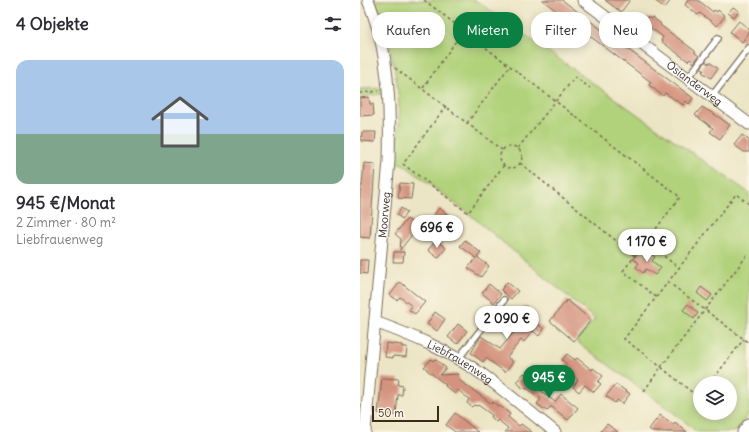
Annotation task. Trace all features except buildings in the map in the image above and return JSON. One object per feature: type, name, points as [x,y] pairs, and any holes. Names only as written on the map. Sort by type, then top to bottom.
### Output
[{"type":"street","name":"Moorweg","points":[[365,432],[389,161],[390,125],[389,90],[386,67],[379,30],[368,0]]},
{"type":"street","name":"Osianderweg","points":[[588,2],[749,124]]},
{"type":"street","name":"Liebfrauenweg","points":[[375,322],[425,341],[482,374],[555,432]]},
{"type":"street","points":[[743,432],[749,424]]},
{"type":"lane","points":[[688,78],[718,38]]},
{"type":"lane","points":[[712,96],[749,48]]},
{"type":"lane","points":[[458,360],[504,300]]},
{"type":"path","points":[[424,0],[453,22]]},
{"type":"path","points":[[423,88],[453,46]]},
{"type":"path","points":[[486,48],[680,197],[622,271],[656,297]]},
{"type":"path","points":[[467,123],[510,66]]},
{"type":"path","points":[[386,67],[394,67],[502,150]]},
{"type":"path","points":[[518,148],[556,102],[575,76],[590,88]]},
{"type":"path","points":[[360,92],[389,90]]},
{"type":"path","points":[[446,106],[403,164],[468,212],[504,165]]},
{"type":"path","points":[[508,146],[518,148],[522,153],[522,160],[520,163],[511,168],[504,165],[500,160],[502,150],[508,146]]},
{"type":"path","points":[[520,163],[634,256]]},
{"type":"path","points":[[693,393],[624,339],[736,194],[749,204]]},
{"type":"path","points":[[646,242],[679,268]]},
{"type":"path","points":[[644,391],[749,253]]},
{"type":"path","points":[[668,282],[749,343]]},
{"type":"path","points":[[715,376],[744,339]]},
{"type":"green space","points":[[375,0],[475,0],[492,12],[453,12],[453,48],[523,48],[523,34],[531,39],[531,48],[543,48],[749,193],[749,413],[735,432],[697,432],[682,419],[576,341],[595,319],[468,213],[403,164],[395,162],[399,125],[399,109],[393,61],[390,48],[445,48],[445,12],[379,12]]},
{"type":"green space","points":[[382,88],[382,94],[360,96],[360,89]]}]
